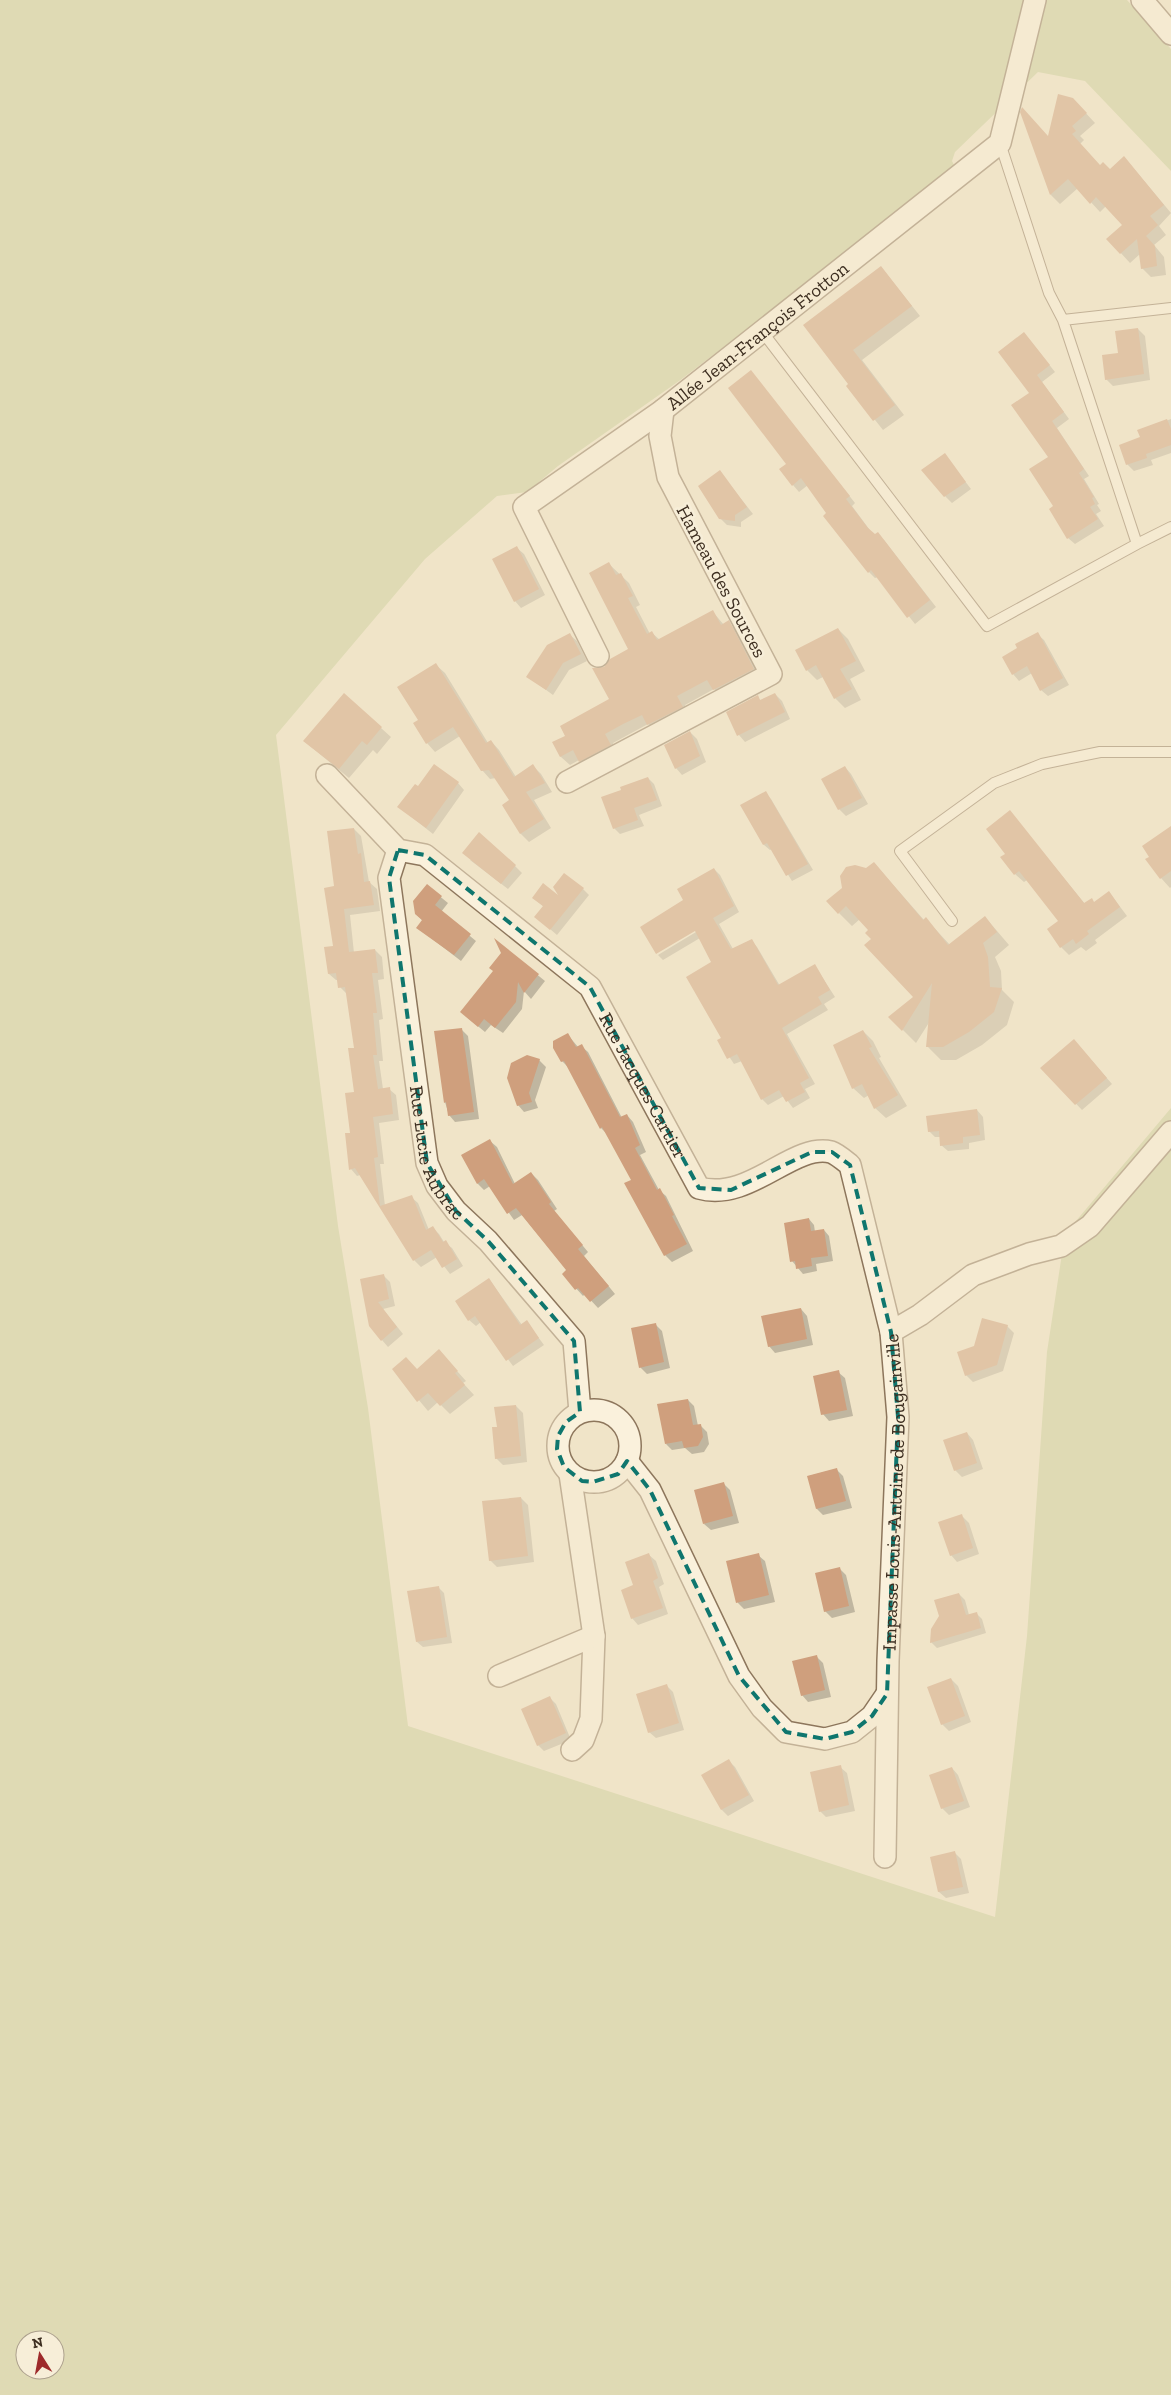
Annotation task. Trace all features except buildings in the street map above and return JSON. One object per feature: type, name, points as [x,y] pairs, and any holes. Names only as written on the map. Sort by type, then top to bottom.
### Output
[{"type":"street","points":[[1000,144],[1035,0]]},
{"type":"street","points":[[1142,0],[1171,34]]},
{"type":"street","name":"Allée Jean-François Frotton","points":[[598,656],[524,507],[662,410],[761,330],[1000,144]]},
{"type":"street","name":"Hameau des Sources","points":[[567,782],[771,674],[668,477],[660,436],[662,410]]},
{"type":"street","points":[[327,775],[398,850]]},
{"type":"street","name":"Rue Jacques Cartier","points":[[398,850],[425,855],[590,987],[699,1188],[713,1192],[732,1190],[812,1152],[832,1152],[850,1165],[892,1332]]},
{"type":"street","name":"Rue Lucie Aubrac","points":[[398,850],[389,878],[427,1163],[437,1186],[456,1211],[488,1241],[574,1341],[580,1412]]},
{"type":"street","name":"Impasse Louis-Antoine de Bougainville","points":[[885,1857],[887,1694],[898,1417],[892,1332],[920,1315],[973,1275],[1029,1254],[1061,1246],[1090,1226],[1171,1132]]},
{"type":"street","points":[[570,1474],[582,1481],[593,1482],[605,1481],[618,1474],[627,1461],[630,1443],[623,1424],[614,1415],[599,1410],[580,1412],[566,1422],[558,1436],[558,1456],[570,1474],[594,1636],[591,1719],[583,1740],[572,1750]]},
{"type":"street","points":[[627,1461],[650,1490],[739,1676],[762,1708],[786,1732],[825,1739],[852,1732],[872,1716],[887,1694]]},
{"type":"street","points":[[499,1676],[594,1636]]},
{"type":"lane","points":[[1000,144],[1049,293],[1063,320],[1137,544]]},
{"type":"lane","points":[[1063,320],[1171,308]]},
{"type":"lane","points":[[761,330],[987,626],[1171,527]]},
{"type":"lane","points":[[952,921],[900,852],[994,783],[1042,764],[1100,752],[1171,752]]},
{"type":"highlighted area","points":[[398,850],[425,855],[590,987],[699,1188],[731,1190],[812,1152],[832,1152],[850,1165],[891,1332],[896,1381],[898,1417],[887,1694],[872,1716],[852,1732],[825,1739],[786,1732],[739,1676],[650,1490],[627,1461],[618,1474],[593,1482],[582,1481],[564,1467],[557,1449],[558,1436],[566,1422],[580,1412],[574,1341],[488,1241],[456,1211],[427,1163],[389,878]]},
{"type":"green space","points":[[0,0],[1127,0],[1171,49],[1171,171],[1085,81],[1038,72],[955,152],[952,161],[954,165],[927,192],[679,381],[558,466],[527,492],[497,496],[425,559],[276,735],[338,1226],[368,1408],[408,1726],[995,1917],[1027,1636],[1047,1352],[1065,1234],[1171,1108],[1171,2395],[0,2395]]}]
